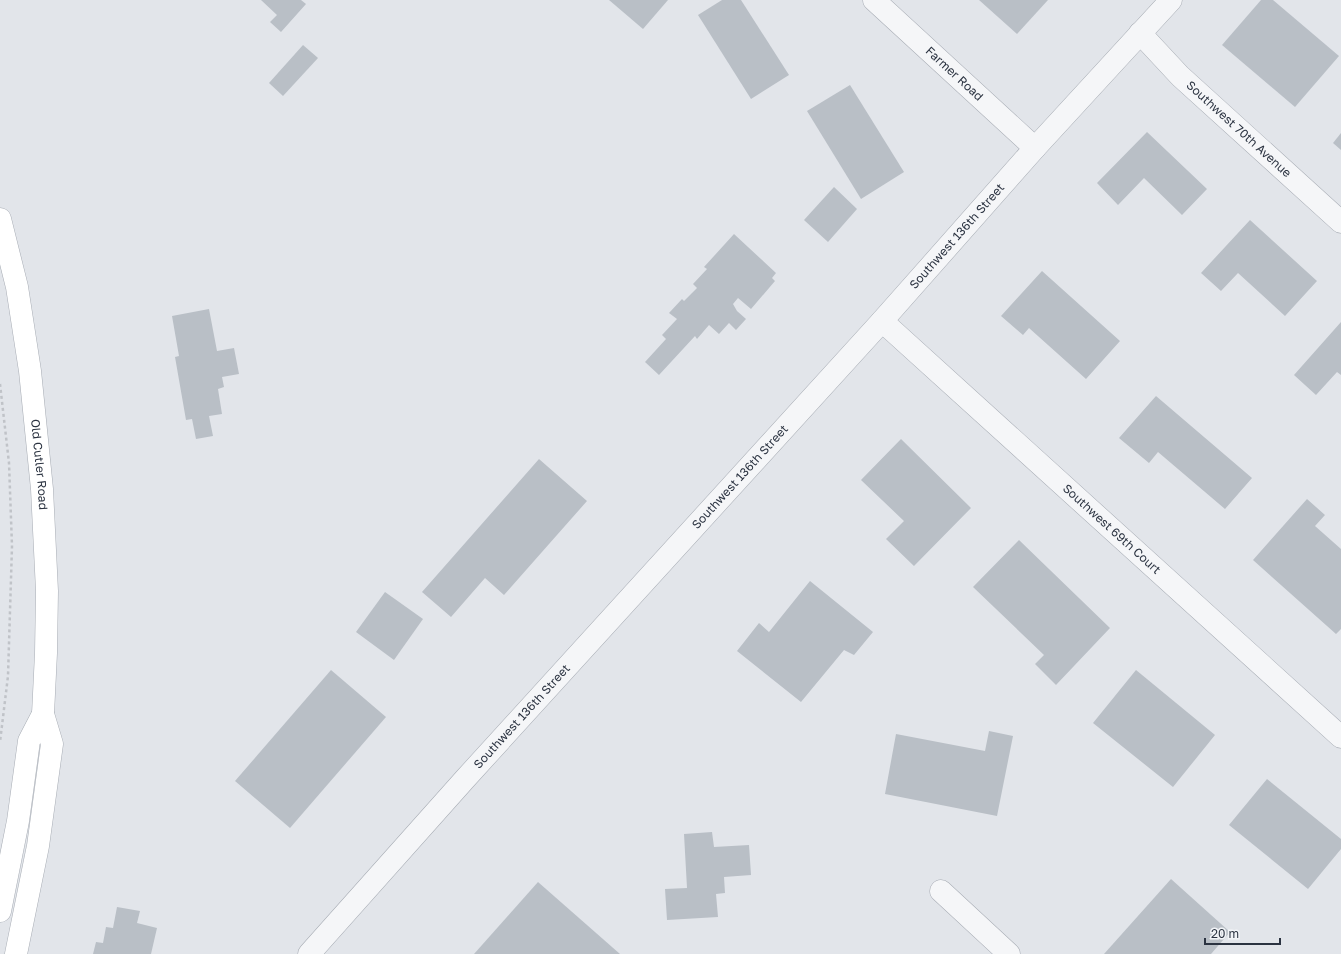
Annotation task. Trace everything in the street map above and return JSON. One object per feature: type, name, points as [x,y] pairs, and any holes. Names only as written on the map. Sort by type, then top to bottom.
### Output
[{"type":"main road","name":"Old Cutler Road","points":[[0,219],[17,287],[30,371],[42,489],[47,591],[43,714]]},
{"type":"main road","points":[[0,911],[18,821],[29,741],[43,714]]},
{"type":"main road","points":[[16,954],[38,846],[52,744],[43,714]]},
{"type":"street","name":"Farmer Road","points":[[874,0],[1035,148]]},
{"type":"street","name":"Southwest 136th Street","points":[[309,954],[465,779],[882,321],[1035,148],[1171,0]]},
{"type":"street","name":"Southwest 70th Avenue","points":[[1140,33],[1180,76],[1341,222]]},
{"type":"street","name":"Southwest 69th Court","points":[[882,321],[1341,737]]},
{"type":"street","points":[[941,891],[1009,954]]},
{"type":"path","points":[[0,384],[9,463],[12,546],[8,676],[0,742]]},
{"type":"building","points":[[261,0],[301,0],[306,4],[281,32],[270,22],[277,15]]},
{"type":"building","points":[[609,0],[668,0],[643,29]]},
{"type":"building","points":[[722,0],[741,0],[789,75],[751,99],[698,15]]},
{"type":"building","points":[[979,0],[1048,0],[1017,34]]},
{"type":"building","points":[[1261,0],[1273,0],[1339,56],[1295,107],[1222,45]]},
{"type":"building","points":[[303,45],[318,58],[283,96],[269,83]]},
{"type":"building","points":[[850,85],[904,172],[861,199],[807,111]]},
{"type":"building","points":[[1147,132],[1207,189],[1182,215],[1144,178],[1118,205],[1097,183]]},
{"type":"building","points":[[1341,133],[1341,150],[1333,143]]},
{"type":"building","points":[[834,187],[857,209],[828,242],[804,220]]},
{"type":"building","points":[[1250,220],[1317,281],[1285,316],[1238,273],[1221,291],[1201,273]]},
{"type":"building","points":[[734,234],[776,273],[772,278],[775,281],[751,309],[738,298],[733,304],[737,311],[746,319],[736,330],[729,323],[719,334],[709,325],[697,339],[695,336],[659,375],[645,362],[666,339],[662,335],[677,319],[669,313],[682,299],[684,301],[697,288],[693,284],[707,269],[704,267]]},
{"type":"building","points":[[1042,271],[1120,341],[1086,379],[1029,328],[1023,335],[1001,316]]},
{"type":"building","points":[[209,309],[217,351],[234,348],[239,374],[222,377],[224,387],[218,389],[222,414],[209,416],[213,436],[196,439],[192,419],[186,420],[175,357],[179,356],[172,316]]},
{"type":"building","points":[[1341,322],[1341,375],[1337,372],[1316,395],[1294,375]]},
{"type":"building","points":[[1156,396],[1252,478],[1225,509],[1158,452],[1149,463],[1119,438]]},
{"type":"building","points":[[901,439],[971,508],[914,566],[886,539],[904,521],[861,480]]},
{"type":"building","points":[[539,459],[587,501],[504,595],[485,578],[451,617],[422,592]]},
{"type":"building","points":[[1307,499],[1325,515],[1315,526],[1341,549],[1341,629],[1336,634],[1253,560]]},
{"type":"building","points":[[1019,540],[1110,628],[1056,685],[1035,664],[1044,655],[973,587]]},
{"type":"building","points":[[810,581],[873,632],[854,655],[844,650],[801,702],[737,651],[759,623],[769,632]]},
{"type":"building","points":[[385,592],[423,619],[394,660],[356,632]]},
{"type":"building","points":[[331,670],[386,717],[290,828],[235,781]]},
{"type":"building","points":[[1136,670],[1215,735],[1173,787],[1093,723]]},
{"type":"building","points":[[989,731],[1013,736],[997,816],[885,794],[896,734],[985,751]]},
{"type":"building","points":[[1267,779],[1341,839],[1341,849],[1308,889],[1229,825]]},
{"type":"building","points":[[712,832],[714,847],[749,845],[751,875],[724,877],[725,893],[716,894],[718,917],[667,920],[665,889],[687,888],[684,834]]},
{"type":"building","points":[[1171,879],[1230,932],[1211,954],[1104,954]]},
{"type":"building","points":[[538,882],[620,954],[474,954]]},
{"type":"building","points":[[117,907],[140,911],[137,923],[157,928],[151,954],[93,954],[96,942],[103,943],[106,927],[113,928]]}]
